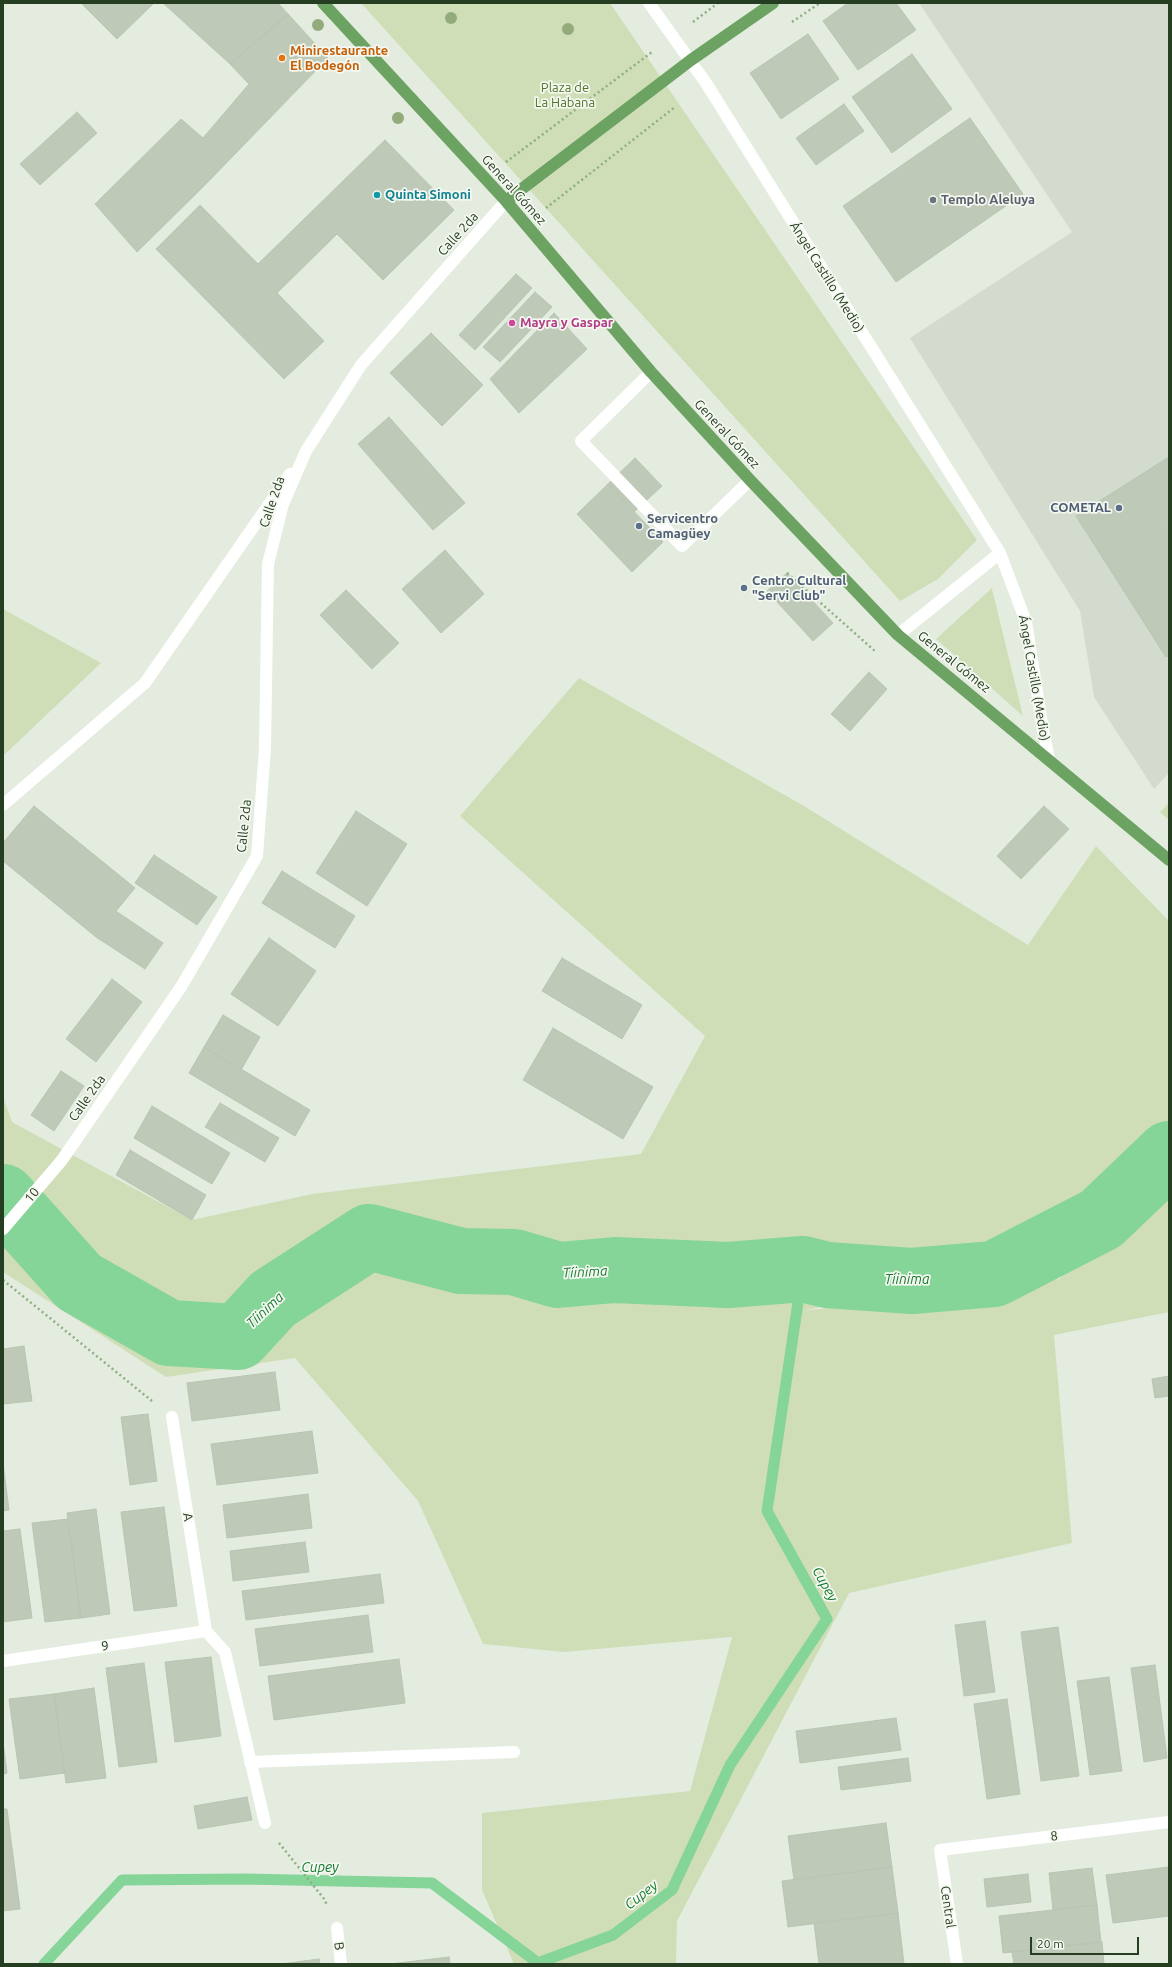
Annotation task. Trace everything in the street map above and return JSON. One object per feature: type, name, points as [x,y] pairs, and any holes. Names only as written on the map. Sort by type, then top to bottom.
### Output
[{"type":"main road","name":"General Gómez","points":[[324,3],[506,201],[651,372],[750,480],[898,635],[1169,860]]},
{"type":"main road","name":"Calle 2da","points":[[506,201],[691,60],[773,3]]},
{"type":"street","name":"Ángel Castillo (Medio)","points":[[649,3],[706,83],[1000,553],[1026,622],[1049,759]]},
{"type":"street","name":"Calle 2da","points":[[62,1160],[180,988],[257,856],[265,747],[268,564],[283,504],[306,451],[361,366],[506,201]]},
{"type":"street","points":[[651,372],[581,440],[682,546],[750,480]]},
{"type":"street","points":[[3,805],[144,683],[306,451]]},
{"type":"street","points":[[898,635],[1000,553]]},
{"type":"street","name":"10","points":[[3,1229],[62,1160]]},
{"type":"street","name":"A","points":[[172,1417],[206,1631]]},
{"type":"street","points":[[206,1631],[225,1652],[265,1823]]},
{"type":"street","name":"9","points":[[3,1661],[206,1631]]},
{"type":"street","points":[[250,1762],[514,1752]]},
{"type":"street","name":"8","points":[[940,1850],[1169,1822]]},
{"type":"street","name":"Central","points":[[940,1850],[957,1964]]},
{"type":"street","name":"B","points":[[337,1928],[341,1964]]},
{"type":"path","points":[[505,163],[718,3]]},
{"type":"path","points":[[788,25],[820,3]]},
{"type":"path","points":[[546,208],[706,83]]},
{"type":"path","points":[[3,1280],[172,1417]]},
{"type":"path","points":[[281,1846],[325,1900]]},
{"type":"shaded area","name":"COMETAL","points":[[919,3],[1169,3],[1169,773],[1154,789],[1094,697],[1080,611],[910,338],[1072,232]]},
{"type":"green space","name":"Plaza de La Habana","points":[[361,3],[610,3],[977,540],[938,579],[900,601]]},
{"type":"green space","points":[[992,589],[1023,716],[936,639]]},
{"type":"green space","points":[[3,609],[101,663],[3,756]]},
{"type":"green space","points":[[579,678],[804,806],[1028,945],[1096,846],[1169,921],[1169,1145],[1033,1254],[804,1311],[1059,1279],[1169,1177],[1169,1312],[1054,1335],[1072,1543],[849,1593],[677,1921],[676,1964],[514,1964],[482,1890],[482,1813],[690,1791],[732,1637],[564,1652],[483,1644],[418,1501],[295,1358],[166,1377],[3,1272],[3,1097],[12,1122],[192,1220],[312,1194],[641,1154],[705,1036],[460,816]]},
{"type":"green space","points":[[1169,803],[1169,820],[1160,812]]},
{"type":"building","points":[[81,3],[154,3],[117,39]]},
{"type":"building","points":[[163,3],[278,3],[288,14],[230,64]]},
{"type":"building","points":[[848,3],[896,3],[916,30],[858,70],[823,21]]},
{"type":"building","points":[[288,14],[328,58],[205,185],[137,252],[95,204],[181,119],[203,138],[249,84],[230,64]]},
{"type":"building","points":[[808,34],[839,79],[781,119],[750,73]]},
{"type":"building","points":[[912,54],[952,109],[892,153],[852,97]]},
{"type":"building","points":[[844,104],[864,131],[816,165],[796,138]]},
{"type":"building","points":[[77,112],[97,133],[40,185],[20,164]]},
{"type":"building","name":"Templo Aleluya","points":[[970,118],[1023,194],[896,282],[843,206]]},
{"type":"building","points":[[385,140],[454,210],[383,280],[337,234],[277,293],[324,341],[284,379],[156,249],[200,205],[258,264]]},
{"type":"building","points":[[516,274],[532,288],[475,350],[459,335]]},
{"type":"building","points":[[535,292],[552,307],[500,362],[483,347]]},
{"type":"building","points":[[554,313],[587,349],[519,413],[490,379]]},
{"type":"building","points":[[431,333],[483,385],[442,426],[390,373]]},
{"type":"building","points":[[389,417],[465,503],[433,530],[358,444]]},
{"type":"building","points":[[1169,457],[1169,520],[1166,522],[1169,526],[1169,655],[1166,657],[1076,516]]},
{"type":"building","points":[[635,458],[662,486],[634,512],[608,484]]},
{"type":"building","points":[[608,484],[663,542],[632,572],[577,514]]},
{"type":"building","points":[[445,550],[484,594],[441,633],[402,589]]},
{"type":"building","points":[[787,573],[833,623],[813,641],[767,591]]},
{"type":"building","points":[[346,590],[399,643],[372,669],[320,615]]},
{"type":"building","points":[[869,672],[887,689],[850,731],[831,714]]},
{"type":"building","points":[[34,806],[135,888],[116,911],[163,943],[145,969],[96,937],[3,861],[3,843]]},
{"type":"building","points":[[1044,806],[1069,829],[1021,879],[997,856]]},
{"type":"building","points":[[356,811],[407,844],[367,906],[316,873]]},
{"type":"building","points":[[154,855],[217,897],[197,925],[135,883]]},
{"type":"building","points":[[282,871],[355,916],[335,948],[262,903]]},
{"type":"building","points":[[269,938],[316,971],[278,1026],[231,994]]},
{"type":"building","points":[[562,958],[642,1005],[622,1039],[542,991]]},
{"type":"building","points":[[112,979],[142,1002],[96,1062],[66,1039]]},
{"type":"building","points":[[223,1015],[260,1037],[241,1070],[204,1047]]},
{"type":"building","points":[[553,1028],[653,1087],[623,1139],[523,1080]]},
{"type":"building","points":[[204,1047],[310,1110],[295,1136],[189,1073]]},
{"type":"building","points":[[61,1071],[84,1086],[54,1131],[31,1115]]},
{"type":"building","points":[[220,1103],[279,1138],[265,1162],[205,1127]]},
{"type":"building","points":[[152,1106],[230,1153],[212,1184],[134,1138]]},
{"type":"building","points":[[130,1150],[206,1195],[192,1220],[116,1175]]},
{"type":"building","points":[[24,1346],[32,1401],[3,1404],[3,1349]]},
{"type":"building","points":[[275,1372],[280,1410],[192,1421],[187,1383]]},
{"type":"building","points":[[1169,1376],[1169,1396],[1155,1398],[1152,1379]]},
{"type":"building","points":[[148,1414],[157,1481],[130,1485],[121,1417]]},
{"type":"building","points":[[312,1431],[318,1473],[217,1485],[211,1444]]},
{"type":"building","points":[[3,1463],[9,1510],[3,1511]]},
{"type":"building","points":[[308,1494],[312,1528],[227,1538],[223,1505]]},
{"type":"building","points":[[164,1507],[177,1606],[134,1611],[121,1512]]},
{"type":"building","points":[[96,1509],[110,1614],[81,1618],[67,1513]]},
{"type":"building","points":[[68,1519],[81,1618],[45,1622],[32,1523]]},
{"type":"building","points":[[20,1529],[32,1618],[3,1622],[3,1531]]},
{"type":"building","points":[[305,1542],[309,1572],[233,1581],[230,1551]]},
{"type":"building","points":[[380,1574],[384,1603],[246,1620],[242,1591]]},
{"type":"building","points":[[368,1615],[373,1652],[260,1666],[255,1629]]},
{"type":"building","points":[[985,1621],[995,1692],[964,1696],[955,1625]]},
{"type":"building","points":[[1058,1627],[1079,1776],[1041,1781],[1021,1632]]},
{"type":"building","points":[[211,1657],[221,1736],[175,1742],[165,1662]]},
{"type":"building","points":[[399,1659],[405,1703],[274,1720],[268,1676]]},
{"type":"building","points":[[144,1663],[157,1762],[119,1767],[106,1668]]},
{"type":"building","points":[[1155,1665],[1167,1758],[1144,1762],[1131,1668]]},
{"type":"building","points":[[1109,1677],[1122,1771],[1090,1775],[1077,1681]]},
{"type":"building","points":[[94,1688],[106,1778],[66,1783],[54,1694]]},
{"type":"building","points":[[54,1694],[65,1773],[20,1779],[9,1699]]},
{"type":"building","points":[[1007,1699],[1020,1794],[987,1799],[974,1704]]},
{"type":"building","points":[[896,1718],[901,1750],[800,1763],[796,1731]]},
{"type":"building","points":[[3,1742],[7,1773],[3,1774]]},
{"type":"building","points":[[908,1758],[911,1781],[841,1790],[838,1767]]},
{"type":"building","points":[[247,1797],[252,1820],[198,1829],[194,1806]]},
{"type":"building","points":[[3,1809],[7,1809],[20,1909],[3,1911]]},
{"type":"building","points":[[886,1823],[892,1867],[794,1880],[788,1836]]},
{"type":"building","points":[[892,1867],[898,1913],[788,1927],[782,1881]]},
{"type":"building","points":[[1169,1867],[1169,1916],[1113,1923],[1106,1875]]},
{"type":"building","points":[[1092,1868],[1097,1905],[1053,1910],[1049,1873]]},
{"type":"building","points":[[1028,1874],[1031,1902],[987,1907],[984,1879]]},
{"type":"building","points":[[1097,1905],[1101,1942],[1003,1953],[999,1916]]},
{"type":"building","points":[[898,1913],[904,1964],[819,1964],[814,1923]]},
{"type":"building","points":[[1102,1942],[1104,1964],[1014,1964],[1012,1952]]},
{"type":"building","points":[[449,1957],[450,1964],[390,1964]]},
{"type":"building","points":[[319,1959],[320,1964],[281,1964]]},
{"type":"waterway","name":"Tíinima","points":[[3,1197],[79,1282],[169,1333],[238,1337],[273,1299],[369,1237],[461,1261],[514,1262],[558,1275],[615,1270],[728,1275],[803,1269],[827,1275],[912,1281],[994,1274],[1101,1219],[1169,1154]]},
{"type":"waterway","name":"Cupey","points":[[44,1964],[122,1880],[245,1879],[432,1883],[538,1963],[613,1935],[672,1890],[730,1765],[827,1619],[767,1511],[803,1269]]},
{"type":"place","name":"Minirestaurante El Bodegón","points":[[282,58]]},
{"type":"place","name":"Quinta Simoni","points":[[377,195]]},
{"type":"place","name":"Templo Aleluya","points":[[933,200]]},
{"type":"place","name":"Mayra y Gaspar","points":[[512,323]]},
{"type":"place","name":"COMETAL","points":[[1119,508]]},
{"type":"place","name":"Servicentro Camagüey","points":[[639,526]]},
{"type":"place","name":"Centro Cultural \"Servi Club\"","points":[[744,588]]}]
